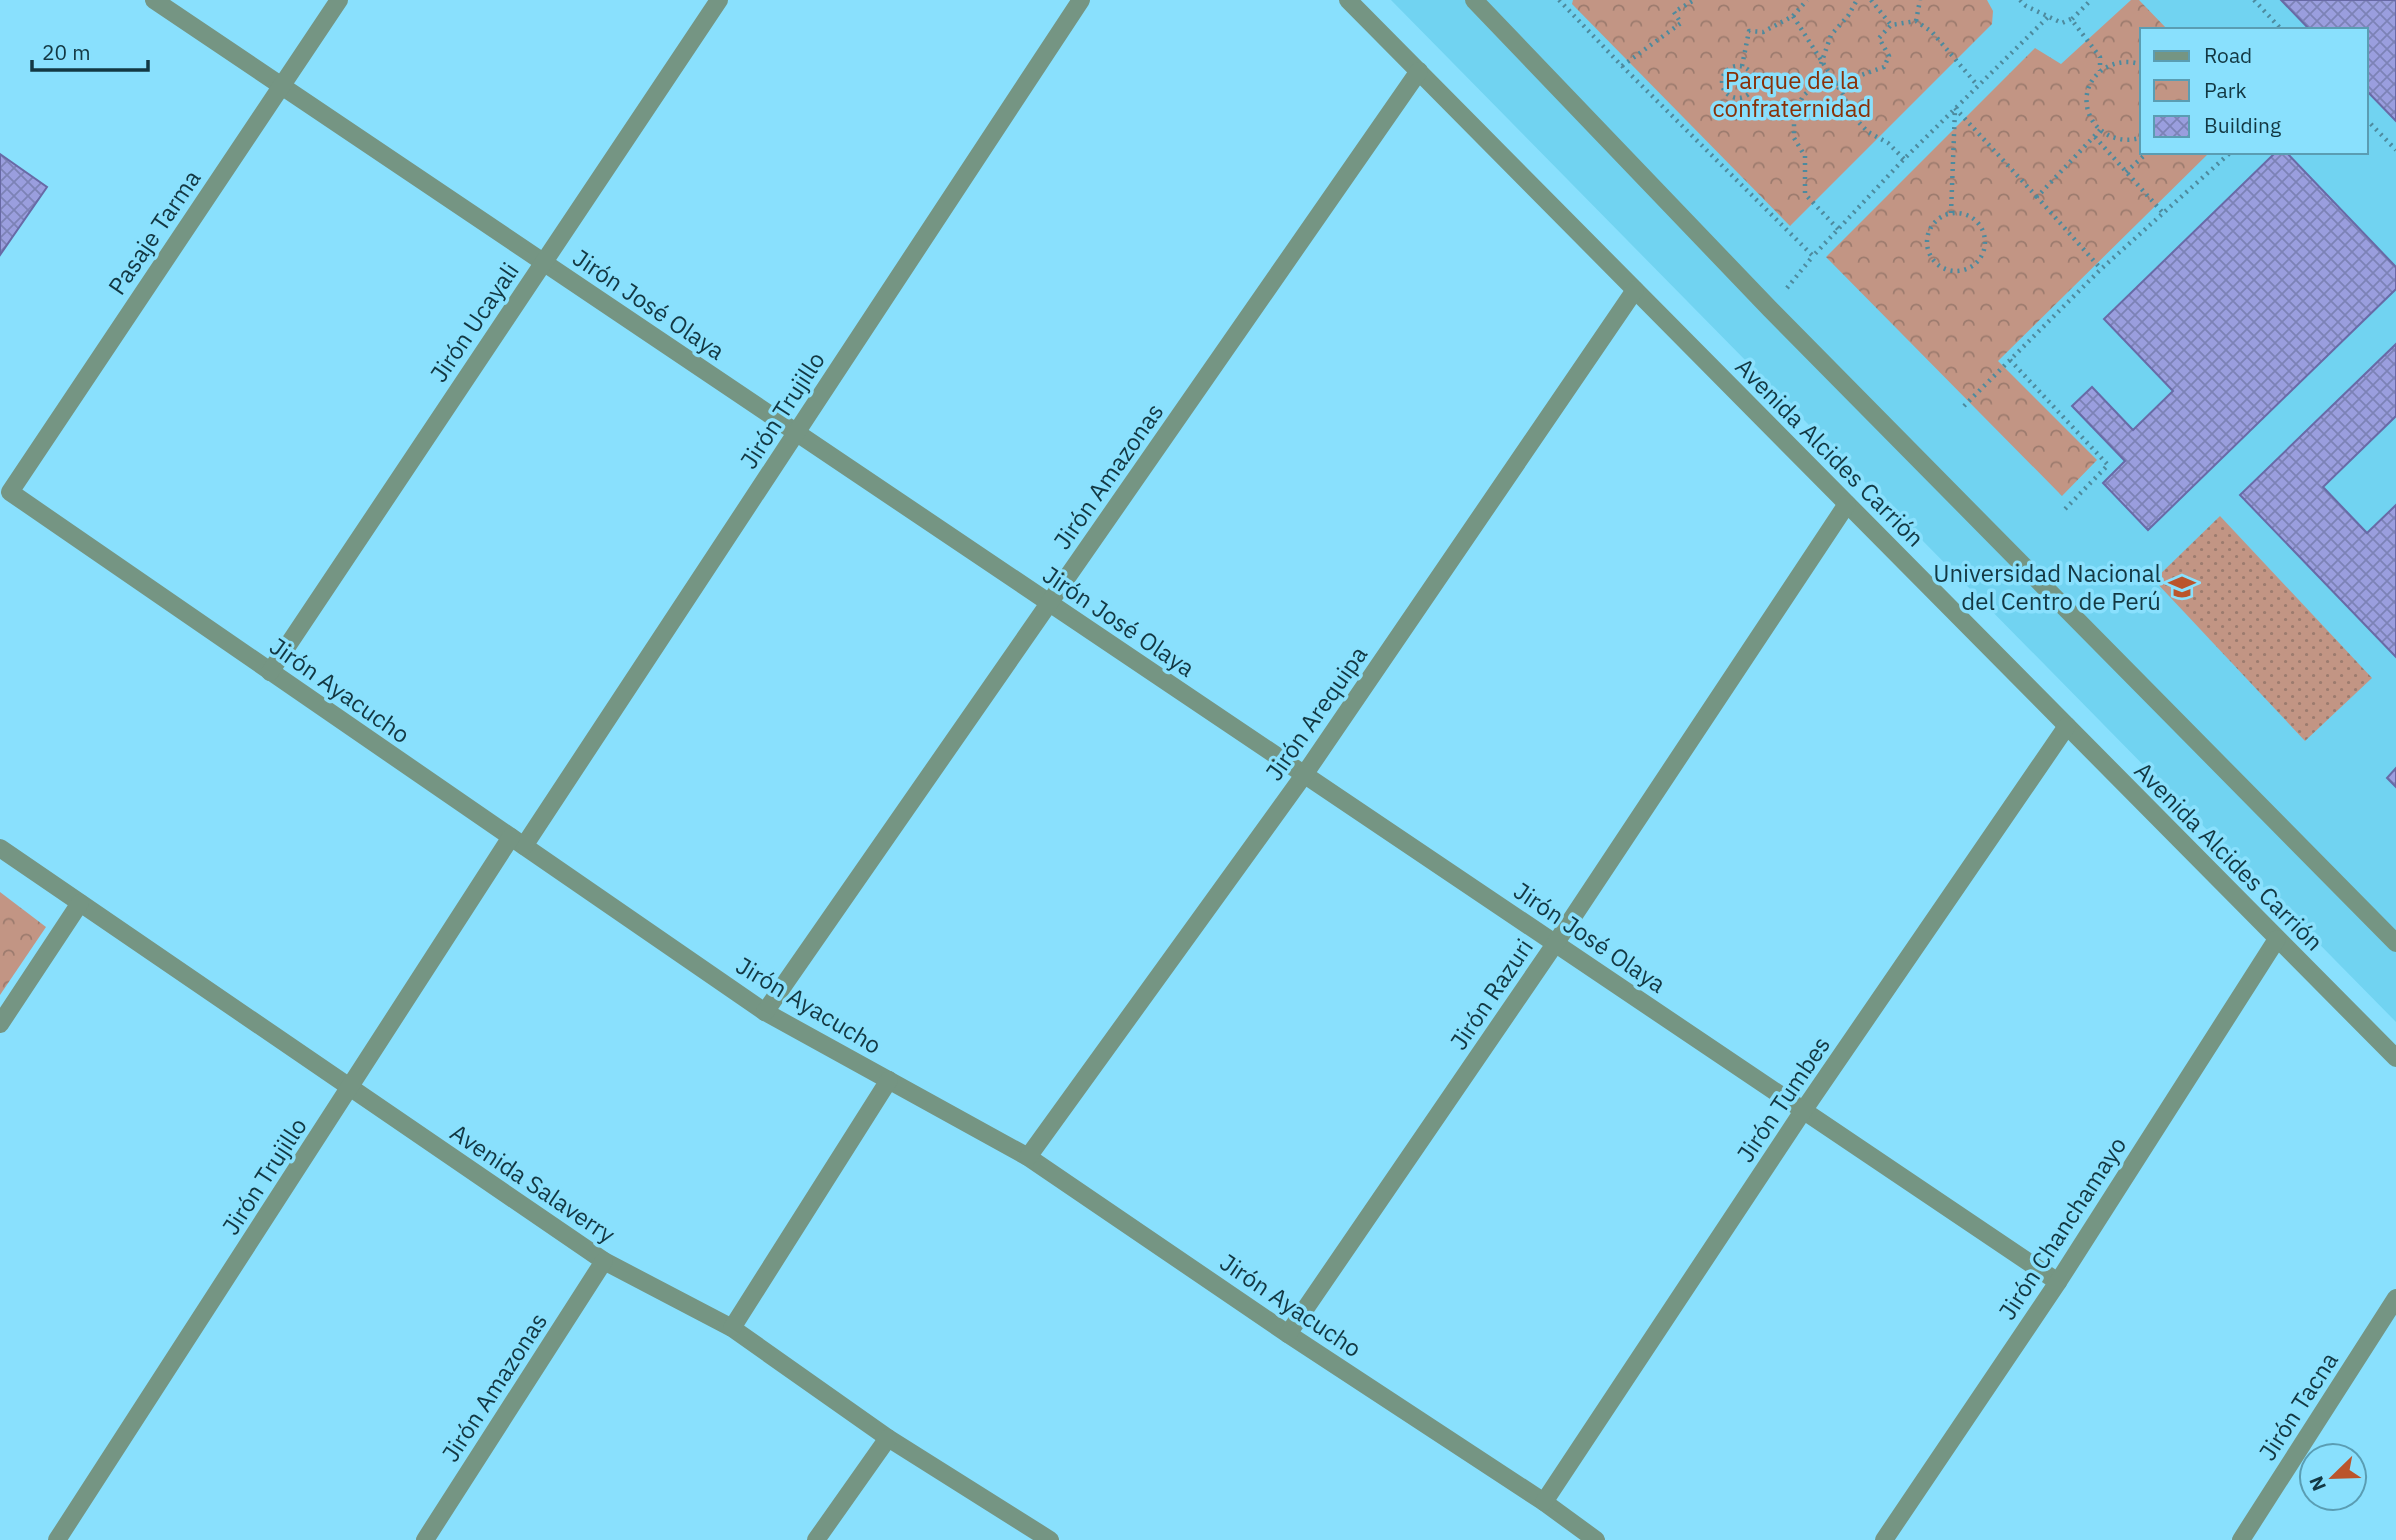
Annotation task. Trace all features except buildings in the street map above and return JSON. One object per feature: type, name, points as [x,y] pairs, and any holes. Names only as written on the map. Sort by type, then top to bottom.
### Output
[{"type":"street","name":"Jirón José Olaya","points":[[154,0],[2058,1282]]},
{"type":"street","name":"Pasaje Tarma","points":[[10,492],[339,0]]},
{"type":"street","name":"Jirón Ucayali","points":[[270,672],[719,0]]},
{"type":"street","name":"Jirón Trujillo","points":[[57,1540],[349,1088],[796,433],[1081,0]]},
{"type":"street","name":"Avenida Alcides Carrión","points":[[1348,0],[2396,1058]]},
{"type":"street","points":[[1474,0],[1770,309],[2396,943]]},
{"type":"street","name":"Jirón Amazonas","points":[[765,1012],[1419,71]]},
{"type":"street","name":"Jirón Arequipa","points":[[1028,1157],[1304,775],[1635,290]]},
{"type":"street","name":"Jirón Ayacucho","points":[[10,492],[765,1012],[1028,1157],[1288,1334],[1544,1502],[1596,1540]]},
{"type":"street","name":"Jirón Razuri","points":[[1288,1334],[1555,944],[1847,504]]},
{"type":"street","name":"Jirón Tumbes","points":[[1544,1502],[1803,1111],[2067,726]]},
{"type":"street","name":"Avenida Salaverry","points":[[0,848],[604,1261],[732,1328],[888,1438],[1051,1540]]},
{"type":"street","points":[[0,1024],[80,903]]},
{"type":"street","name":"Jirón Chanchamayo","points":[[1884,1540],[2058,1282],[2277,939]]},
{"type":"street","points":[[732,1328],[889,1080]]},
{"type":"street","name":"Jirón Amazonas","points":[[425,1540],[604,1261]]},
{"type":"street","name":"Jirón Tacna","points":[[2241,1540],[2396,1298]]},
{"type":"street","points":[[816,1540],[888,1438]]},
{"type":"path","points":[[1559,0],[1813,256]]},
{"type":"path","points":[[1622,66],[1681,23],[1674,12],[1694,0]]},
{"type":"path","points":[[1742,66],[1749,31],[1763,32],[1793,16],[1806,0]]},
{"type":"path","points":[[1838,229],[1805,194],[1805,156],[1794,138],[1794,115],[1803,96],[1813,87],[1831,35],[1848,16],[1857,0]]},
{"type":"path","points":[[1871,0],[1891,25]]},
{"type":"path","points":[[1916,21],[1920,0]]},
{"type":"path","points":[[2020,0],[2026,6],[2062,23],[2071,19],[2091,0]]},
{"type":"path","points":[[2254,0],[2280,28]]},
{"type":"path","points":[[1793,16],[1844,96],[1850,113],[1868,132],[1888,143],[1904,159]]},
{"type":"path","points":[[1770,309],[1813,256],[1904,159],[2048,17]]},
{"type":"path","points":[[2071,19],[2100,57],[2100,71]]},
{"type":"path","points":[[1836,84],[1884,67],[1888,56],[1879,38],[1891,25],[1916,21],[1932,32],[1978,86]]},
{"type":"path","points":[[2140,65],[2123,61],[2100,71],[2092,80],[2087,106],[2100,130],[2112,138],[2126,140],[2140,137]]},
{"type":"path","points":[[1732,66],[1742,66],[1751,72],[1753,88],[1746,96],[1735,98],[1723,89],[1721,78],[1732,66]]},
{"type":"path","points":[[1955,108],[2101,269]]},
{"type":"path","points":[[1951,213],[1955,108]]},
{"type":"path","points":[[2368,121],[2396,149]]},
{"type":"path","points":[[2037,197],[2100,130]]},
{"type":"path","points":[[2095,136],[2163,213]]},
{"type":"path","points":[[2126,172],[2146,154]]},
{"type":"path","points":[[1964,406],[2101,269],[2229,154]]},
{"type":"path","points":[[1951,213],[1968,215],[1982,227],[1985,236],[1985,245],[1978,262],[1961,271],[1950,271],[1941,267],[1933,260],[1926,242],[1933,222],[1951,213]]},
{"type":"path","points":[[2010,360],[2108,465],[2065,509]]},
{"type":"shaded area","name":"Universidad Nacional del Centro de Perú","points":[[1391,0],[2396,0],[2396,1022]]},
{"type":"green space","name":"Parque de la confraternidad","points":[[1573,0],[1987,0],[1993,11],[1992,24],[1790,226],[1572,4]]},
{"type":"green space","points":[[2131,0],[2139,0],[2166,28],[2140,28],[2140,154],[2208,154],[1998,361],[2097,460],[2062,496],[1826,257],[2035,48],[2061,64]]},
{"type":"green space","points":[[2220,516],[2372,678],[2305,741],[2154,580]]},
{"type":"green space","points":[[0,892],[46,927],[0,995]]},
{"type":"place","name":"Universidad Nacional del Centro de Perú","points":[[2182,587]]}]
